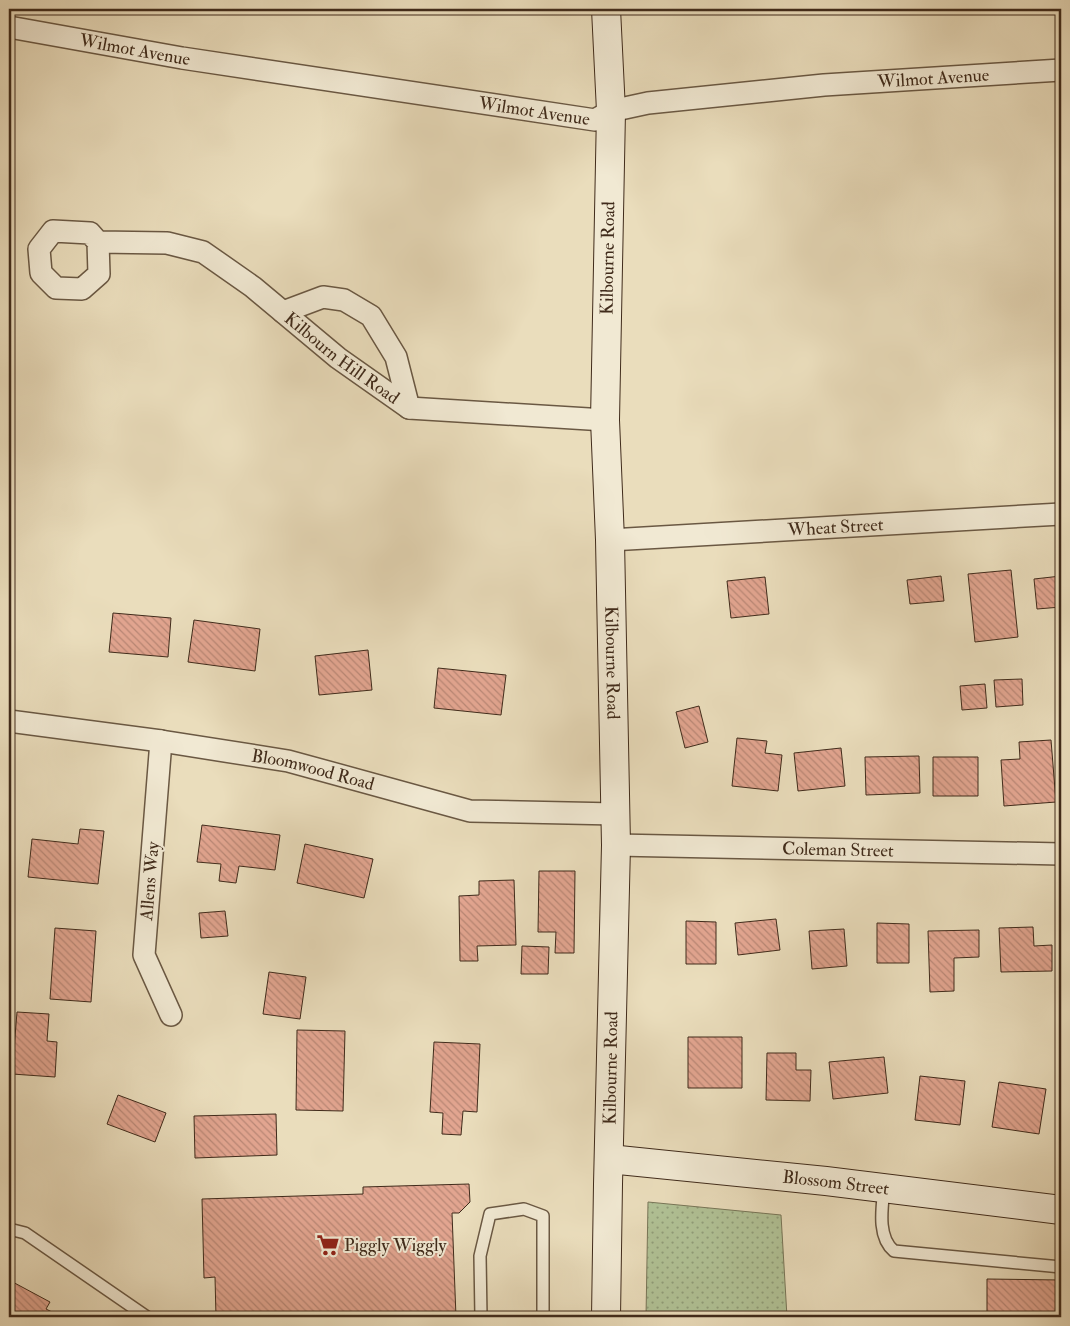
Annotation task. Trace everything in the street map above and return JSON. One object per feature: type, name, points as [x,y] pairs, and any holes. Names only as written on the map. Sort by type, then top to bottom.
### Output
[{"type":"street","name":"Kilbourne Road","points":[[606,9],[611,111],[605,420],[610,540],[616,814],[606,1317]]},
{"type":"street","name":"Wilmot Avenue","points":[[9,27],[182,58],[595,120],[611,111],[648,103],[824,85],[1061,70]]},
{"type":"street","name":"Kilbourn Hill Road","points":[[98,242],[167,243],[204,252],[253,288],[338,358],[410,408],[605,420]]},
{"type":"street","points":[[283,312],[322,297],[344,300],[371,316],[396,357],[410,408]]},
{"type":"street","name":"Wheat Street","points":[[610,540],[1061,514]]},
{"type":"street","name":"Bloomwood Road","points":[[9,720],[288,761],[470,811],[616,814]]},
{"type":"street","name":"Allens Way","points":[[161,741],[144,955],[171,1015]]},
{"type":"street","name":"Coleman Street","points":[[616,845],[1061,854]]},
{"type":"street","name":"Blossom Street","points":[[608,1159],[884,1188],[1061,1210]]},
{"type":"lane","points":[[884,1188],[882,1217],[886,1242],[894,1251],[1061,1266]]},
{"type":"lane","points":[[481,1317],[480,1256],[490,1214],[524,1209],[543,1216],[543,1317]]},
{"type":"lane","points":[[9,1229],[25,1233],[147,1317]]},
{"type":"green space","points":[[648,1202],[781,1215],[787,1317],[646,1317]]},
{"type":"building","points":[[1011,570],[1018,637],[975,642],[968,574]]},
{"type":"building","points":[[941,576],[944,601],[910,604],[907,580]]},
{"type":"building","points":[[1061,576],[1061,607],[1037,609],[1034,579]]},
{"type":"building","points":[[765,577],[769,614],[731,618],[727,581]]},
{"type":"building","points":[[113,613],[171,618],[168,657],[109,652]]},
{"type":"building","points":[[194,620],[260,629],[255,671],[188,662]]},
{"type":"building","points":[[368,650],[372,690],[319,695],[315,656]]},
{"type":"building","points":[[438,668],[506,675],[501,715],[434,708]]},
{"type":"building","points":[[1022,679],[1023,705],[996,707],[994,680]]},
{"type":"building","points":[[985,684],[987,708],[962,710],[960,686]]},
{"type":"building","points":[[699,706],[708,742],[685,748],[676,712]]},
{"type":"building","points":[[737,738],[767,741],[765,753],[782,755],[778,791],[732,786]]},
{"type":"building","points":[[1051,740],[1056,802],[1004,806],[1001,760],[1020,759],[1019,742]]},
{"type":"building","points":[[841,748],[845,786],[798,791],[794,753]]},
{"type":"building","points":[[919,756],[920,793],[866,795],[865,757]]},
{"type":"building","points":[[933,757],[978,757],[978,796],[933,796]]},
{"type":"building","points":[[202,825],[280,835],[275,870],[239,866],[236,883],[219,881],[221,864],[197,862]]},
{"type":"building","points":[[80,829],[104,831],[98,884],[28,877],[32,839],[78,844]]},
{"type":"building","points":[[305,844],[373,859],[364,898],[297,883]]},
{"type":"building","points":[[539,871],[575,871],[574,953],[555,953],[556,932],[538,932]]},
{"type":"building","points":[[514,880],[516,945],[477,946],[478,961],[460,961],[459,896],[479,895],[479,881]]},
{"type":"building","points":[[225,911],[228,936],[201,938],[199,913]]},
{"type":"building","points":[[776,919],[780,950],[738,955],[735,923]]},
{"type":"building","points":[[686,921],[716,922],[716,964],[686,964]]},
{"type":"building","points":[[877,923],[909,924],[909,963],[877,963]]},
{"type":"building","points":[[1033,927],[1034,946],[1052,945],[1052,971],[1001,972],[999,928]]},
{"type":"building","points":[[55,928],[96,931],[91,1002],[50,999]]},
{"type":"building","points":[[844,929],[847,966],[812,969],[809,931]]},
{"type":"building","points":[[979,930],[979,957],[954,958],[954,991],[930,992],[928,931]]},
{"type":"building","points":[[522,946],[549,947],[548,974],[521,974]]},
{"type":"building","points":[[269,972],[306,977],[300,1019],[263,1014]]},
{"type":"building","points":[[17,1012],[49,1014],[47,1041],[57,1042],[55,1077],[12,1074]]},
{"type":"building","points":[[297,1030],[345,1031],[343,1111],[296,1110]]},
{"type":"building","points":[[688,1037],[742,1037],[742,1088],[688,1088]]},
{"type":"building","points":[[434,1042],[480,1044],[477,1112],[463,1111],[461,1135],[442,1134],[443,1113],[430,1112]]},
{"type":"building","points":[[767,1053],[796,1053],[796,1070],[811,1070],[810,1101],[766,1100]]},
{"type":"building","points":[[884,1057],[888,1093],[833,1099],[829,1062]]},
{"type":"building","points":[[920,1076],[965,1081],[960,1125],[915,1120]]},
{"type":"building","points":[[999,1082],[1046,1089],[1039,1134],[992,1127]]},
{"type":"building","points":[[118,1095],[166,1113],[155,1142],[107,1124]]},
{"type":"building","points":[[276,1114],[277,1155],[195,1158],[194,1116]]},
{"type":"building","name":"Piggly Wiggly","points":[[469,1184],[470,1202],[459,1213],[452,1213],[456,1317],[216,1317],[215,1277],[204,1278],[202,1199],[363,1194],[363,1187]]},
{"type":"building","points":[[987,1279],[1061,1280],[1061,1317],[987,1317]]},
{"type":"building","points":[[9,1280],[50,1302],[46,1309],[62,1317],[9,1317]]},
{"type":"place","name":"Piggly Wiggly","points":[[328,1245]]}]
